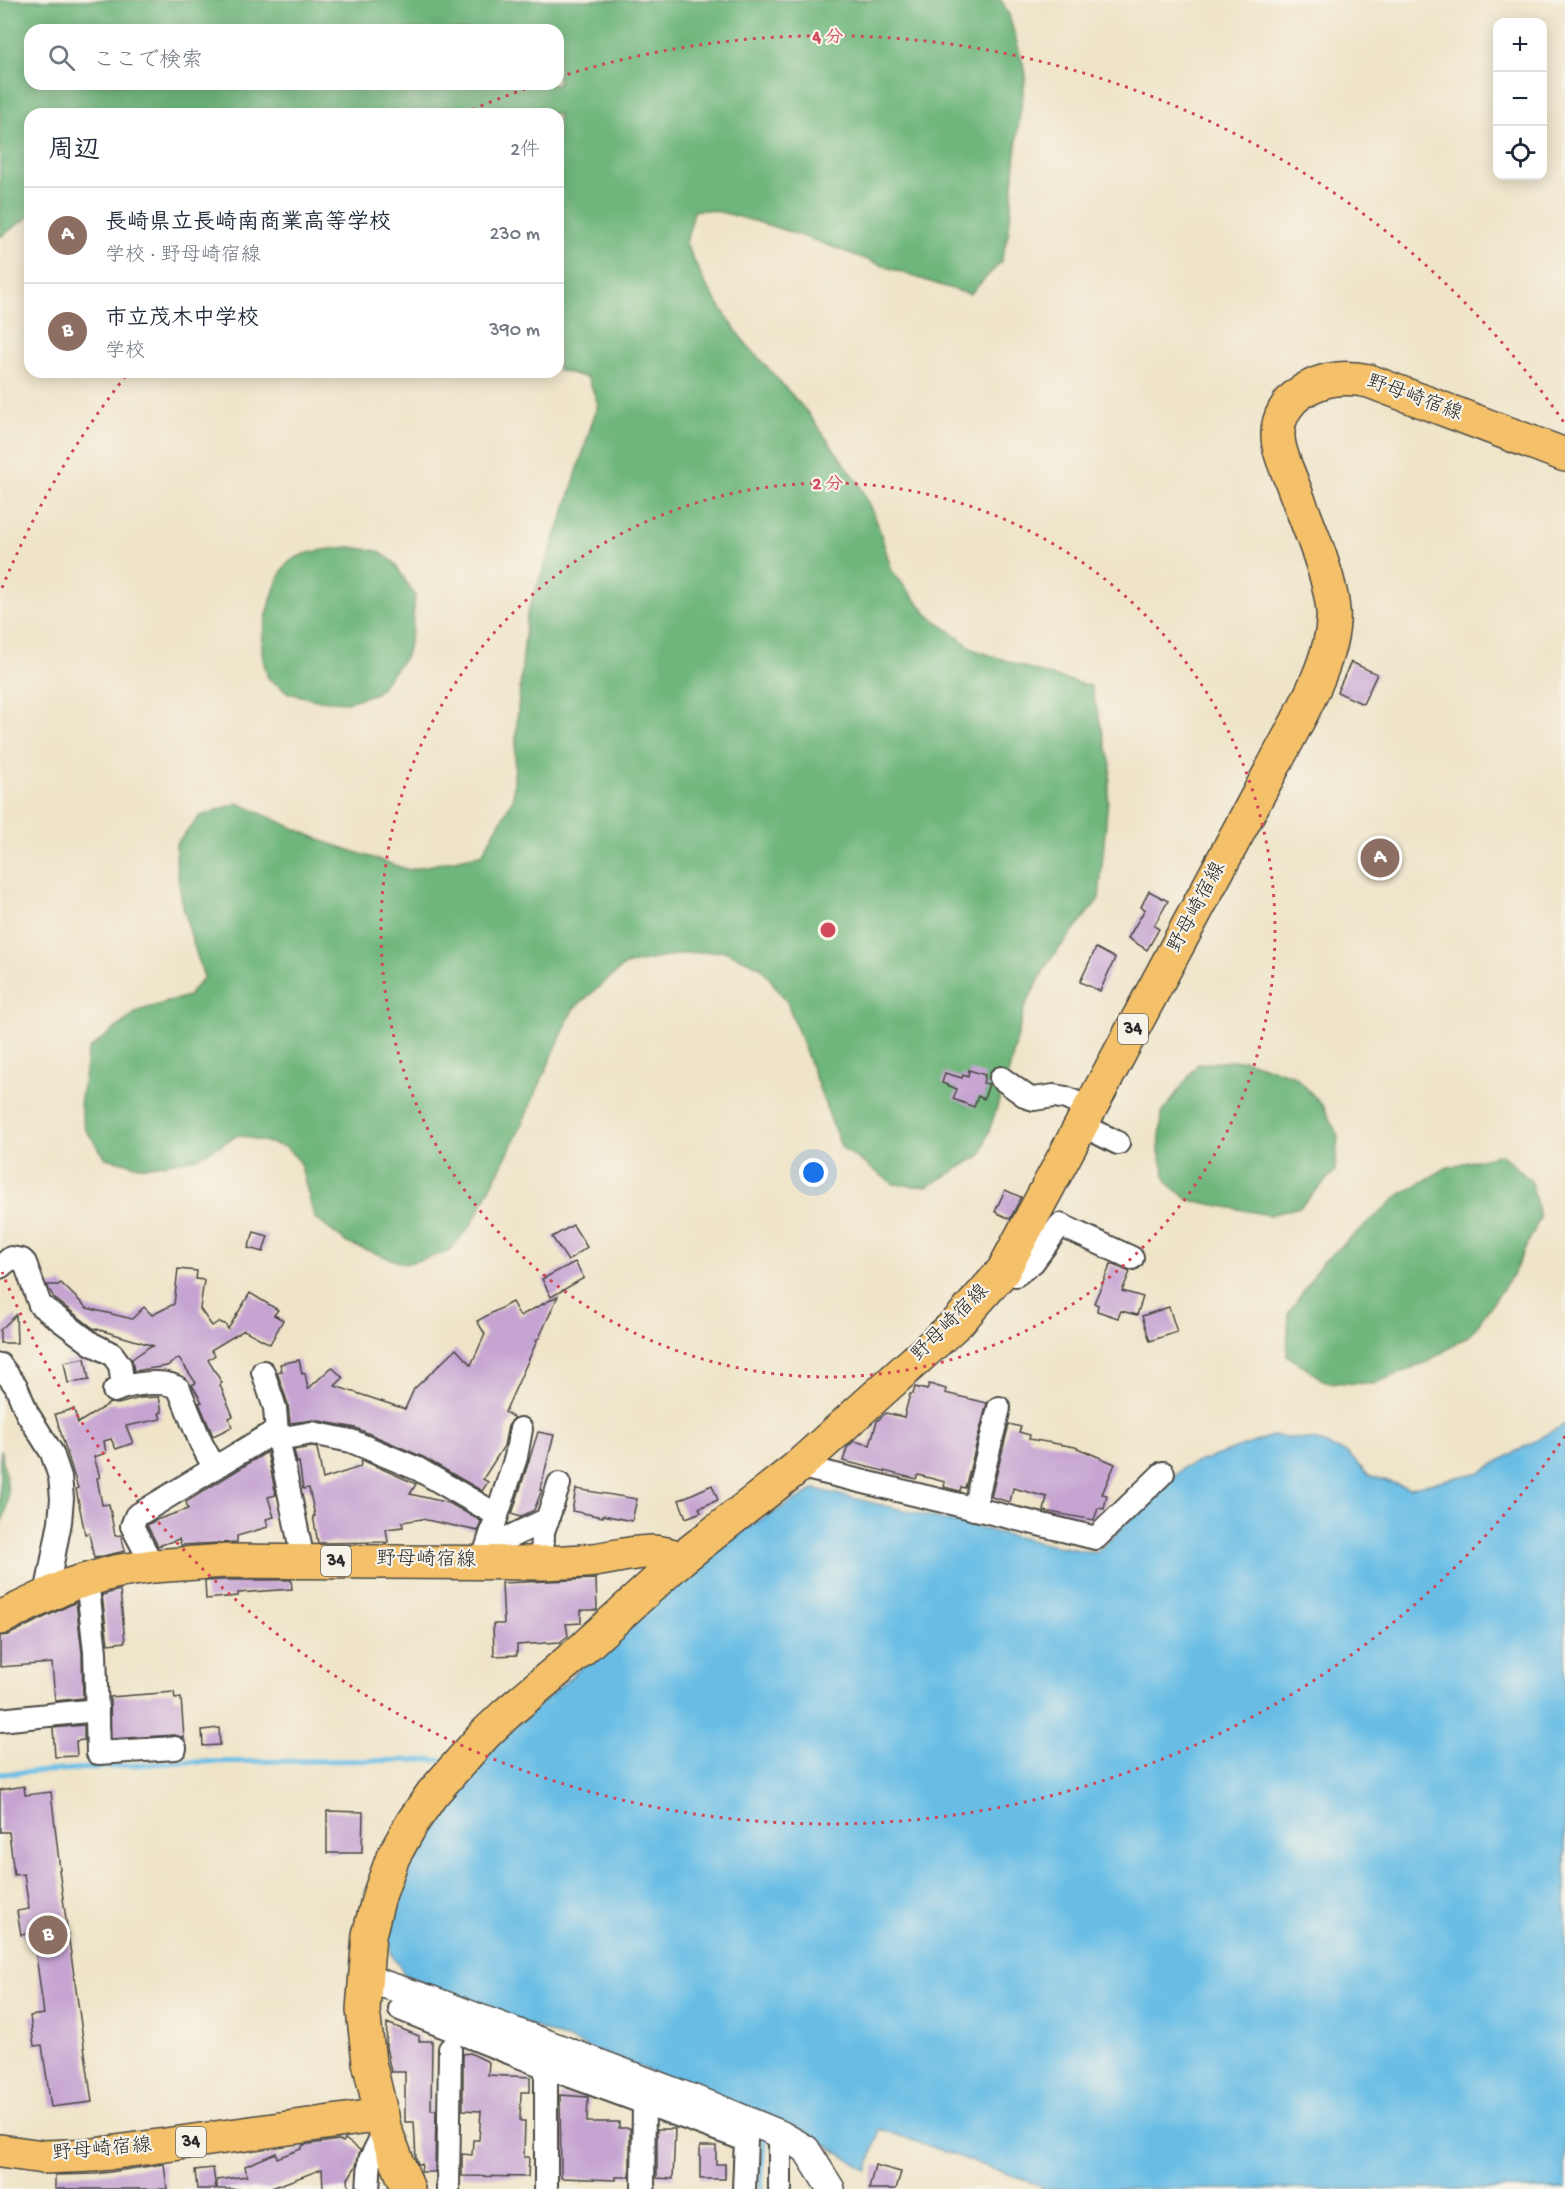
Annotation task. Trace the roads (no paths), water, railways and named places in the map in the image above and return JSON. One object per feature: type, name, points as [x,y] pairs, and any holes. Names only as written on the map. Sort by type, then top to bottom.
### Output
[{"type":"main road","name":"野母崎宿線","points":[[408,2189],[383,2123],[365,2036],[365,1978],[369,1935],[379,1896],[393,1857],[412,1823],[447,1777],[506,1714],[578,1653],[681,1559],[798,1466],[958,1321],[1003,1271],[1274,766],[1311,692],[1328,650],[1333,610],[1328,583],[1277,437],[1286,407],[1298,394],[1314,384],[1327,380],[1356,378],[1565,455]]},
{"type":"main road","name":"野母崎宿線","points":[[0,1618],[46,1595],[87,1579],[153,1566],[225,1561],[303,1560],[542,1563],[592,1561],[647,1551],[670,1554],[681,1559]]},
{"type":"main road","name":"野母崎宿線","points":[[0,2151],[43,2157],[94,2156],[383,2123]]},
{"type":"street","points":[[1001,1078],[1027,1097],[1034,1099],[1054,1096],[1066,1098],[1118,1143]]},
{"type":"street","points":[[1003,1271],[1016,1275],[1033,1262],[1060,1225],[1132,1257]]},
{"type":"street","points":[[0,1266],[10,1258],[22,1260],[25,1263],[40,1305],[92,1344],[112,1354],[120,1365],[119,1389],[162,1383],[174,1384],[179,1389],[201,1443],[214,1467]]},
{"type":"street","points":[[0,1365],[16,1386],[27,1413],[52,1453],[60,1477],[62,1498],[60,1522],[46,1595]]},
{"type":"street","points":[[263,1371],[275,1408],[278,1436],[303,1560]]},
{"type":"street","points":[[974,1509],[999,1408]]},
{"type":"street","points":[[489,1562],[497,1515],[516,1457],[521,1429]]},
{"type":"street","points":[[153,1566],[132,1526],[136,1516],[267,1436],[312,1433],[351,1442],[418,1469],[497,1515]]},
{"type":"street","points":[[798,1466],[1096,1538],[1163,1473]]},
{"type":"street","points":[[542,1563],[543,1532],[559,1484]]},
{"type":"street","points":[[489,1562],[501,1541],[548,1519]]},
{"type":"street","points":[[87,1579],[94,1652],[98,1753],[175,1748]]},
{"type":"street","points":[[0,1720],[97,1710]]},
{"type":"street","points":[[365,1978],[429,1999],[715,2107],[780,2134],[806,2149],[831,2189]]},
{"type":"street","points":[[400,2008],[546,2067],[746,2140],[744,2189]]},
{"type":"street","points":[[448,2189],[450,2049]]},
{"type":"street","points":[[546,2067],[546,2189]]},
{"type":"street","points":[[643,2189],[644,2104]]},
{"type":"street","points":[[368,2189],[370,2160],[383,2123]]},
{"type":"street","points":[[780,2134],[780,2189]]},
{"type":"water","points":[[1565,1424],[1565,2189],[1041,2189],[1042,2186],[880,2129],[867,2171],[806,2131],[405,1975],[393,1957],[382,1924],[412,1844],[459,1778],[719,1543],[815,1489],[1050,1545],[1096,1553],[1184,1467],[1272,1436],[1314,1440],[1348,1454],[1368,1475],[1409,1488],[1480,1472]]},
{"type":"waterway","points":[[0,1774],[183,1762],[445,1760]]},
{"type":"waterway","points":[[761,2189],[764,2137]]},
{"type":"place","name":"長崎県立長崎南商業高等学校","points":[[1380,858]]},
{"type":"place","name":"市立茂木中学校","points":[[48,1935]]}]
